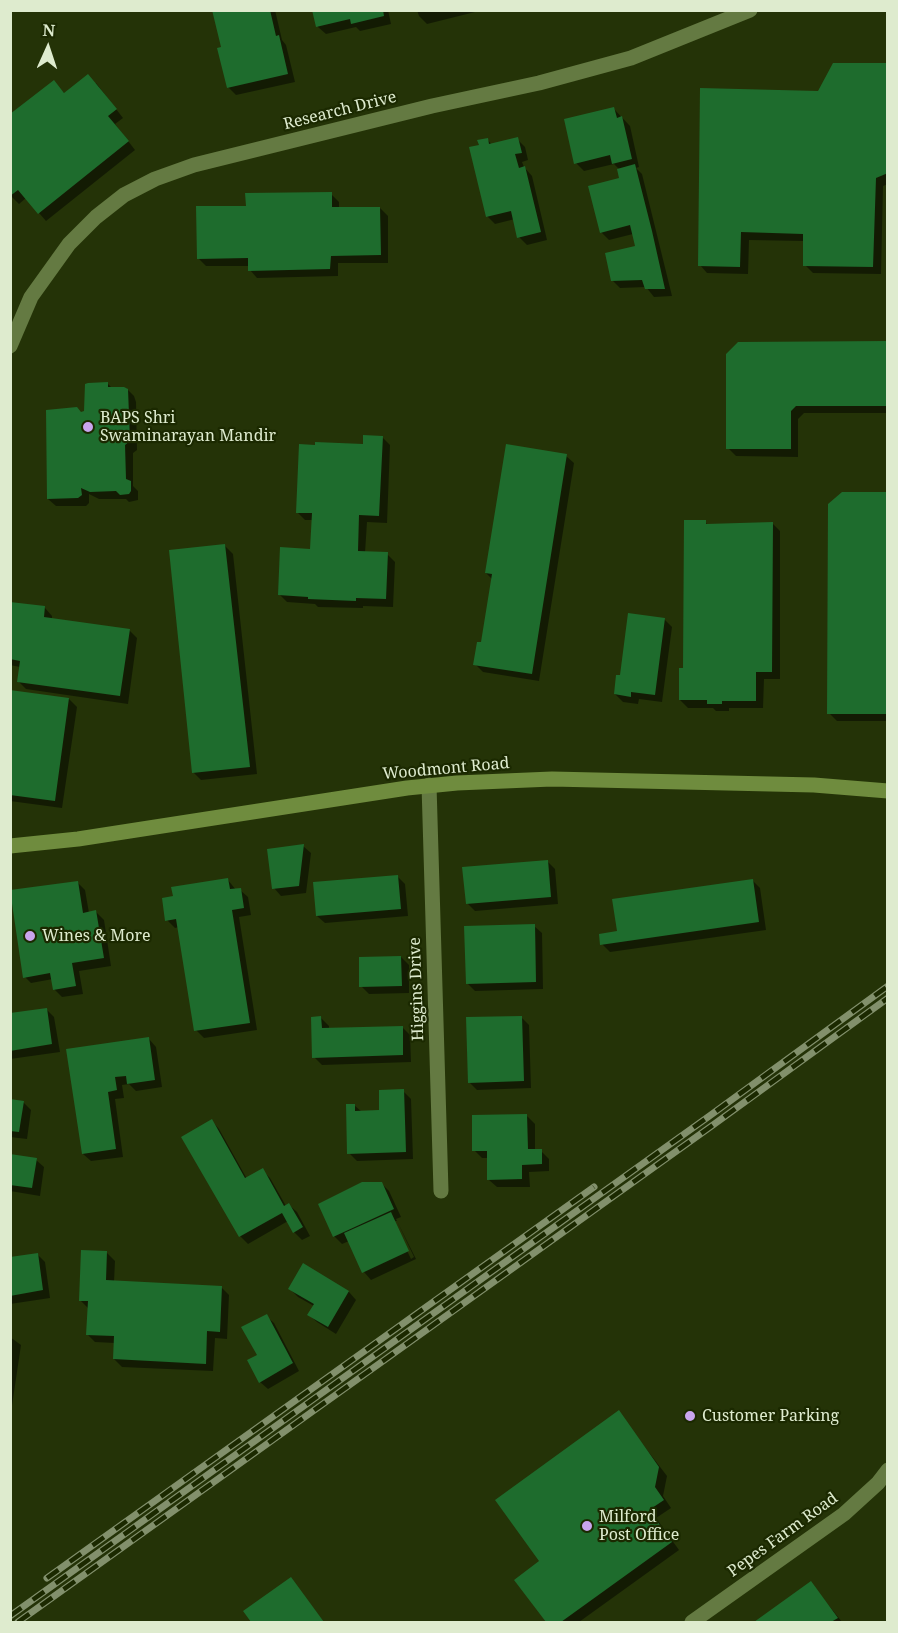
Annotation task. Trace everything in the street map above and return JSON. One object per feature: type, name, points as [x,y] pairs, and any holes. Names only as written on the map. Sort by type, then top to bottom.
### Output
[{"type":"main road","name":"Woodmont Road","points":[[10,846],[78,839],[429,785],[552,779],[813,785],[888,791]]},
{"type":"street","name":"Research Drive","points":[[10,346],[32,297],[69,244],[96,217],[117,201],[155,179],[194,165],[631,58],[750,10]]},
{"type":"street","name":"Higgins Drive","points":[[429,785],[441,1191]]},
{"type":"street","name":"Pepes Farm Road","points":[[692,1623],[844,1514],[878,1483],[888,1470]]},
{"type":"building","points":[[212,10],[270,10],[276,36],[279,35],[288,74],[227,88],[217,48],[221,47]]},
{"type":"building","points":[[312,10],[383,10],[384,16],[351,24],[350,19],[316,27]]},
{"type":"building","points":[[833,63],[888,63],[888,173],[876,178],[873,267],[803,266],[803,234],[741,232],[740,267],[698,266],[700,88],[818,91]]},
{"type":"building","points":[[88,74],[117,109],[108,116],[129,141],[38,214],[18,190],[10,196],[10,114],[54,80],[64,93]]},
{"type":"building","points":[[614,107],[617,118],[622,116],[632,159],[612,164],[610,155],[574,164],[564,119]]},
{"type":"building","points":[[518,137],[522,153],[515,154],[519,168],[525,166],[541,232],[517,238],[511,211],[486,217],[469,147],[479,145],[477,140],[488,138],[489,144]]},
{"type":"building","points":[[635,164],[665,289],[645,289],[642,280],[611,281],[605,253],[635,246],[630,225],[600,233],[588,186],[619,178],[617,169]]},
{"type":"building","points":[[332,192],[332,207],[380,207],[381,255],[331,256],[330,269],[248,271],[248,258],[197,259],[196,206],[246,206],[245,193]]},
{"type":"building","points":[[888,341],[888,406],[796,406],[791,411],[791,449],[726,449],[726,354],[738,342]]},
{"type":"building","name":"BAPS Shri Swaminarayan Mandir","points":[[108,382],[108,387],[128,389],[130,441],[125,445],[126,479],[131,481],[131,491],[129,494],[120,495],[116,491],[90,492],[81,488],[82,495],[78,498],[47,499],[46,410],[77,407],[81,412],[84,411],[85,384]]},
{"type":"building","points":[[363,435],[383,436],[379,516],[359,515],[358,551],[388,552],[386,599],[356,598],[356,601],[278,595],[280,547],[310,549],[312,513],[296,513],[299,444],[315,445],[315,442],[363,444]]},
{"type":"building","points":[[506,444],[567,454],[532,674],[473,665],[477,642],[481,642],[492,574],[485,573]]},
{"type":"building","points":[[842,492],[888,492],[888,714],[827,714],[828,504]]},
{"type":"building","points":[[684,520],[706,520],[706,524],[773,522],[772,672],[756,672],[756,701],[722,701],[722,704],[707,704],[707,700],[679,700],[679,668],[683,668]]},
{"type":"building","points":[[225,544],[250,767],[192,773],[169,550]]},
{"type":"building","points":[[10,602],[45,606],[44,617],[130,629],[120,696],[17,682],[20,661],[10,659]]},
{"type":"building","points":[[628,613],[665,618],[655,695],[631,692],[631,697],[614,694],[616,675],[620,675]]},
{"type":"building","points":[[10,690],[69,698],[55,801],[10,795]]},
{"type":"building","points":[[304,844],[299,886],[272,889],[267,849]]},
{"type":"building","points":[[548,860],[551,897],[466,904],[462,867]]},
{"type":"building","points":[[398,875],[401,909],[316,916],[313,882]]},
{"type":"building","points":[[228,878],[230,889],[241,888],[244,908],[232,910],[250,1023],[194,1031],[176,919],[165,921],[162,898],[173,896],[171,887]]},
{"type":"building","points":[[753,879],[759,922],[600,945],[599,934],[617,931],[612,899]]},
{"type":"building","points":[[78,881],[83,913],[96,910],[104,958],[72,963],[76,986],[53,990],[50,973],[23,978],[10,890]]},
{"type":"building","points":[[535,924],[536,982],[466,984],[464,926]]},
{"type":"building","points":[[401,956],[402,986],[359,987],[359,957]]},
{"type":"building","points":[[47,1008],[52,1044],[10,1051],[10,1013]]},
{"type":"building","points":[[321,1016],[322,1028],[403,1026],[403,1055],[312,1058],[311,1017]]},
{"type":"building","points":[[522,1016],[524,1081],[468,1083],[466,1017]]},
{"type":"building","points":[[149,1037],[155,1080],[127,1084],[126,1076],[115,1077],[117,1090],[108,1092],[116,1149],[82,1154],[66,1049]]},
{"type":"building","points":[[404,1089],[406,1152],[347,1154],[346,1104],[355,1104],[355,1111],[379,1110],[379,1090]]},
{"type":"building","points":[[10,1099],[24,1101],[19,1132],[10,1131]]},
{"type":"building","points":[[527,1114],[528,1149],[542,1149],[542,1164],[522,1165],[522,1179],[487,1180],[487,1151],[472,1151],[472,1115]]},
{"type":"building","points":[[212,1119],[245,1178],[263,1168],[284,1206],[289,1203],[303,1227],[293,1233],[282,1213],[239,1237],[181,1137]]},
{"type":"building","points":[[10,1154],[37,1158],[32,1188],[10,1185]]},
{"type":"building","points":[[362,1182],[382,1182],[394,1209],[333,1237],[318,1204]]},
{"type":"building","points":[[391,1212],[409,1251],[362,1273],[344,1233]]},
{"type":"building","points":[[81,1250],[107,1251],[106,1280],[222,1286],[220,1332],[207,1331],[206,1364],[113,1359],[114,1336],[86,1335],[88,1301],[79,1301]]},
{"type":"building","points":[[38,1253],[43,1290],[10,1296],[10,1257]]},
{"type":"building","points":[[303,1263],[349,1291],[328,1327],[307,1315],[314,1304],[288,1289]]},
{"type":"building","points":[[267,1314],[293,1363],[259,1383],[247,1360],[257,1355],[241,1327]]},
{"type":"building","name":"Milford Post Office","points":[[619,1410],[659,1467],[655,1487],[664,1500],[649,1510],[672,1542],[561,1622],[546,1622],[514,1580],[539,1561],[495,1500]]},
{"type":"building","points":[[291,1577],[324,1622],[251,1622],[243,1611]]},
{"type":"building","points":[[811,1581],[838,1618],[831,1622],[754,1622]]},
{"type":"railway","points":[[10,1616],[888,986]]},
{"type":"railway","points":[[18,1622],[888,998]]},
{"type":"railway","points":[[47,1578],[594,1187]]},
{"type":"place","name":"BAPS Shri Swaminarayan Mandir","points":[[88,427]]},
{"type":"place","name":"Wines & More","points":[[30,936]]},
{"type":"place","name":"Customer Parking","points":[[690,1416]]},
{"type":"place","name":"Milford Post Office","points":[[587,1526]]}]
